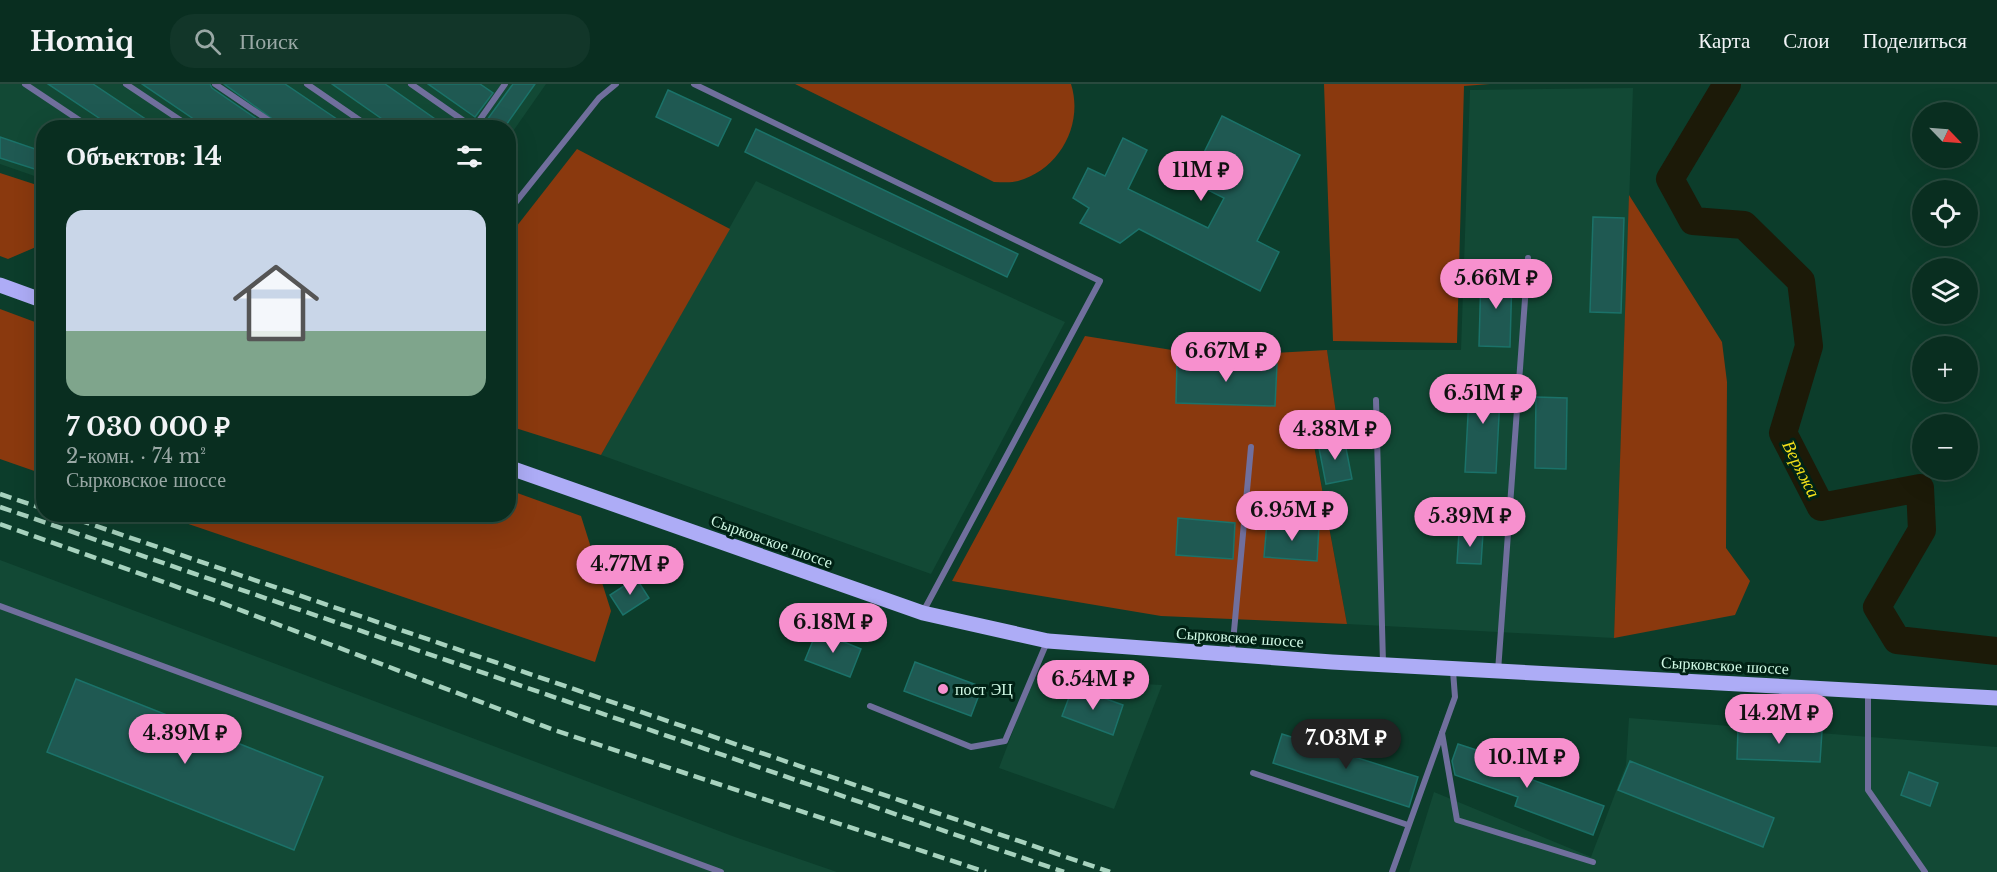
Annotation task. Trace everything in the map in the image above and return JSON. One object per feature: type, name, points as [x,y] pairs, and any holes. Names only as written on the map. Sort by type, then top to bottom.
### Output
[{"type":"main road","points":[[0,285],[36,298]]},
{"type":"main road","name":"Сырковское шоссе","points":[[516,470],[923,613],[1048,641],[1498,671],[1997,698]]},
{"type":"lane","points":[[25,84],[79,120]]},
{"type":"lane","points":[[126,84],[180,120]]},
{"type":"lane","points":[[215,84],[268,120]]},
{"type":"lane","points":[[307,84],[359,120]]},
{"type":"lane","points":[[411,84],[463,120]]},
{"type":"lane","points":[[480,120],[505,84]]},
{"type":"lane","points":[[516,202],[599,98],[616,84]]},
{"type":"lane","points":[[694,84],[1100,281],[923,613]]},
{"type":"lane","points":[[1498,671],[1528,258]]},
{"type":"lane","points":[[1376,400],[1383,664]]},
{"type":"lane","points":[[1232,654],[1251,447]]},
{"type":"lane","points":[[0,606],[721,872]]},
{"type":"lane","points":[[870,706],[971,747],[1005,741],[1048,641]]},
{"type":"lane","points":[[1392,872],[1455,697],[1453,668]]},
{"type":"lane","points":[[1868,691],[1868,790],[1925,872]]},
{"type":"lane","points":[[1442,734],[1457,820],[1593,862]]},
{"type":"lane","points":[[1252,773],[1408,825]]},
{"type":"shaded area","points":[[0,84],[546,84],[516,127],[516,120],[36,120],[36,177],[0,164]]},
{"type":"shaded area","points":[[795,84],[1071,84],[1074,115],[1065,144],[1045,167],[1018,181],[994,182]]},
{"type":"shaded area","points":[[1324,84],[1490,84],[1464,86],[1457,343],[1333,341]]},
{"type":"shaded area","points":[[1633,88],[1614,638],[1347,624],[1313,439],[1339,434],[1327,350],[1461,350],[1470,90]]},
{"type":"shaded area","points":[[577,149],[730,229],[601,455],[516,428],[516,227]]},
{"type":"shaded area","points":[[0,173],[36,185],[36,247],[8,259],[0,256]]},
{"type":"shaded area","points":[[756,181],[1065,322],[931,574],[601,455]]},
{"type":"shaded area","points":[[1629,195],[1722,342],[1727,382],[1726,548],[1750,581],[1735,615],[1614,638]]},
{"type":"shaded area","points":[[0,309],[36,322],[36,472],[0,459]]},
{"type":"shaded area","points":[[1085,336],[1172,350],[1257,354],[1327,350],[1339,434],[1313,440],[1347,624],[1161,616],[952,581]]},
{"type":"shaded area","points":[[516,493],[581,516],[611,611],[595,662],[183,522],[516,522]]},
{"type":"shaded area","points":[[0,560],[735,837],[837,872],[0,872]]},
{"type":"shaded area","points":[[1033,678],[1162,685],[1114,809],[999,768]]},
{"type":"shaded area","points":[[1629,718],[1997,747],[1997,872],[1409,872],[1434,792],[1591,857],[1626,765]]},
{"type":"building","points":[[48,84],[93,84],[147,120],[102,120]]},
{"type":"building","points":[[142,84],[210,84],[212,88],[258,120],[195,120]]},
{"type":"building","points":[[224,84],[285,84],[338,120],[274,120]]},
{"type":"building","points":[[332,84],[385,84],[437,120],[384,120]]},
{"type":"building","points":[[428,84],[480,84],[493,93],[475,117]]},
{"type":"building","points":[[513,84],[535,84],[510,120],[487,120]]},
{"type":"building","points":[[668,90],[731,119],[718,146],[656,117]]},
{"type":"building","points":[[1222,116],[1300,155],[1257,241],[1279,252],[1260,291],[1139,229],[1120,243],[1080,223],[1089,208],[1073,198],[1088,168],[1105,176],[1123,138],[1147,150],[1128,189],[1208,228],[1224,198],[1190,181]]},
{"type":"building","points":[[756,129],[1018,254],[1007,277],[745,152]]},
{"type":"building","points":[[0,137],[36,149],[36,169],[0,158]]},
{"type":"building","points":[[1593,217],[1624,218],[1621,313],[1590,312]]},
{"type":"building","points":[[1481,274],[1512,275],[1510,347],[1479,346]]},
{"type":"building","points":[[1177,361],[1277,364],[1275,406],[1176,403]]},
{"type":"building","points":[[1470,377],[1501,378],[1496,473],[1465,472]]},
{"type":"building","points":[[1536,397],[1567,398],[1566,469],[1535,468]]},
{"type":"building","points":[[1344,438],[1352,479],[1326,484],[1318,443]]},
{"type":"building","points":[[1178,518],[1235,523],[1233,559],[1176,555]]},
{"type":"building","points":[[1267,522],[1319,526],[1317,561],[1264,557]]},
{"type":"building","points":[[1459,532],[1483,533],[1481,564],[1457,563]]},
{"type":"building","points":[[636,578],[649,598],[623,615],[610,595]]},
{"type":"building","points":[[817,631],[861,649],[850,677],[805,660]]},
{"type":"building","name":"пост ЭЦ","points":[[915,662],[982,687],[971,716],[904,691]]},
{"type":"building","points":[[76,679],[323,777],[294,850],[47,752]]},
{"type":"building","points":[[1073,687],[1123,705],[1113,735],[1062,716]]},
{"type":"building","points":[[1738,728],[1822,731],[1820,762],[1737,759]]},
{"type":"building","points":[[1282,734],[1418,777],[1409,807],[1273,763]]},
{"type":"building","points":[[1458,744],[1526,766],[1522,776],[1604,806],[1593,835],[1515,806],[1518,797],[1455,775],[1452,761]]},
{"type":"building","points":[[1630,761],[1774,818],[1763,847],[1618,790]]},
{"type":"building","points":[[1909,772],[1938,783],[1930,806],[1901,795]]},
{"type":"waterway","name":"Веряжа","points":[[1727,84],[1670,179],[1693,221],[1744,225],[1801,281],[1809,346],[1783,433],[1821,507],[1920,488],[1922,530],[1877,607],[1897,640],[1997,651]]},
{"type":"railway","points":[[0,494],[36,506]]},
{"type":"railway","points":[[0,507],[36,519]]},
{"type":"railway","points":[[44,522],[1064,872]]},
{"type":"railway","points":[[84,522],[1110,872]]},
{"type":"railway","points":[[0,524],[214,600],[554,730],[986,872]]},
{"type":"place","name":"пост ЭЦ","points":[[943,689]]}]
